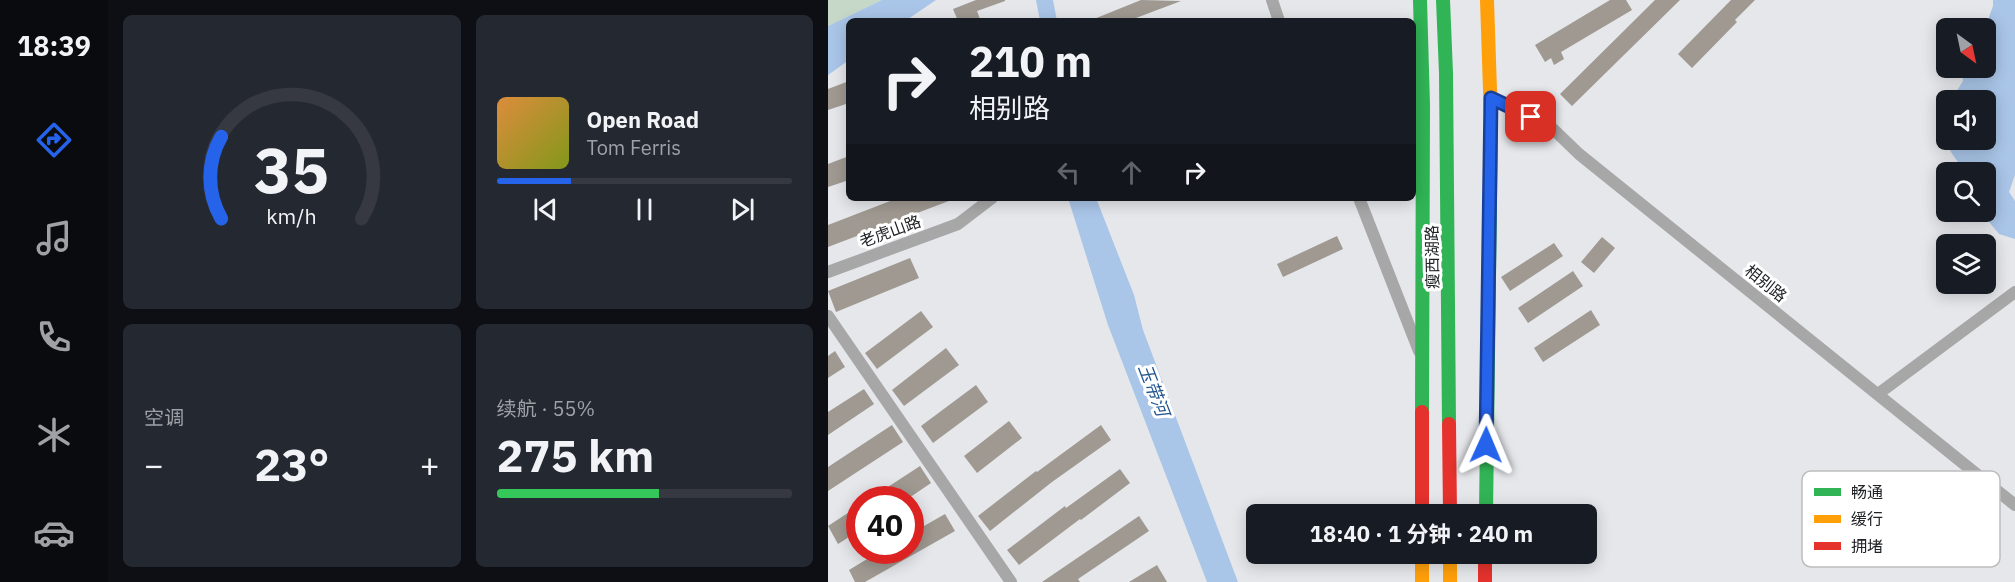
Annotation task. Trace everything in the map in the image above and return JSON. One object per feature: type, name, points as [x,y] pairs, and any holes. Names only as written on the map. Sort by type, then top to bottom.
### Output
[{"type":"street","points":[[1272,0],[1278,18]]},
{"type":"street","points":[[1420,0],[1423,105],[1422,504]]},
{"type":"street","name":"瘦西湖路","points":[[1443,0],[1446,73],[1450,504]]},
{"type":"street","name":"瘦西湖路","points":[[1454,0],[1457,90],[1460,504]]},
{"type":"street","points":[[1485,504],[1491,98],[1487,0]]},
{"type":"street","name":"相别路","points":[[1491,98],[1550,126],[1579,154],[1973,471]]},
{"type":"street","name":"老虎山路","points":[[828,272],[958,224],[988,201]]},
{"type":"street","points":[[1360,201],[1421,357]]},
{"type":"street","points":[[1878,394],[2015,292]]},
{"type":"street","points":[[828,316],[1011,582]]},
{"type":"street","name":"相别路","points":[[2000,493],[2015,505]]},
{"type":"street","points":[[1422,564],[1422,582]]},
{"type":"street","points":[[1450,564],[1450,582]]},
{"type":"street","points":[[1460,564],[1460,582]]},
{"type":"street","points":[[1485,564],[1485,582]]},
{"type":"green space","points":[[828,0],[882,0],[828,26]]},
{"type":"water","points":[[882,0],[936,0],[909,18],[846,18],[846,62],[828,75],[828,26]]},
{"type":"water","points":[[1036,0],[1053,0],[1056,18],[1039,18]]},
{"type":"water","points":[[1993,0],[2015,0],[2015,175],[2009,192],[2015,201],[2015,239],[1999,234],[1989,222],[1996,222],[1996,162],[1958,162],[1950,150],[1996,150],[1996,90],[1957,90],[1963,78],[1996,78],[1996,18],[1989,18]]},
{"type":"water","name":"玉带河","points":[[1069,201],[1097,201],[1134,295],[1143,330],[1238,582],[1207,582],[1108,325]]},
{"type":"building","points":[[976,0],[1005,0],[977,11],[980,18],[957,18],[953,9]]},
{"type":"building","points":[[1141,0],[1181,1],[1136,18],[1096,18]]},
{"type":"building","points":[[1610,0],[1626,0],[1632,10],[1561,52],[1564,59],[1554,65],[1551,58],[1545,62],[1535,45]]},
{"type":"building","points":[[1655,0],[1680,0],[1572,106],[1560,94]]},
{"type":"building","points":[[1731,0],[1755,0],[1692,68],[1678,54]]},
{"type":"building","points":[[846,82],[846,104],[828,110],[828,89]]},
{"type":"building","points":[[846,157],[846,181],[828,187],[828,164]]},
{"type":"building","points":[[890,201],[949,201],[828,247],[828,225]]},
{"type":"building","points":[[1337,236],[1343,249],[1283,277],[1277,264]]},
{"type":"building","points":[[1602,237],[1615,248],[1594,273],[1581,262]]},
{"type":"building","points":[[1554,243],[1563,256],[1510,291],[1501,277]]},
{"type":"building","points":[[910,258],[919,278],[836,312],[828,291]]},
{"type":"building","points":[[1573,271],[1583,286],[1528,323],[1518,308]]},
{"type":"building","points":[[1591,310],[1600,325],[1543,362],[1534,348]]},
{"type":"building","points":[[921,311],[933,327],[877,369],[865,353]]},
{"type":"building","points":[[946,348],[959,365],[904,406],[892,390]]},
{"type":"building","points":[[835,351],[845,367],[828,378],[828,356]]},
{"type":"building","points":[[976,385],[988,402],[933,443],[921,426]]},
{"type":"building","points":[[864,389],[874,404],[828,435],[828,412]]},
{"type":"building","points":[[1009,421],[1022,438],[977,473],[964,456]]},
{"type":"building","points":[[892,425],[903,442],[828,491],[828,467]]},
{"type":"building","points":[[1101,425],[1111,440],[1052,482],[990,531],[978,516]]},
{"type":"building","points":[[920,466],[931,483],[924,488],[889,486]]},
{"type":"building","points":[[1120,469],[1130,483],[1019,565],[1007,550],[1065,506],[1066,508]]},
{"type":"building","points":[[846,514],[846,539],[838,544],[828,526]]},
{"type":"building","points":[[945,514],[955,531],[924,549],[924,526]]},
{"type":"building","points":[[1139,516],[1149,531],[1078,579],[1080,582],[1042,582]]},
{"type":"building","points":[[859,564],[897,564],[865,582],[855,582],[849,570]]},
{"type":"building","points":[[1157,565],[1167,582],[1129,582]]},
{"type":"traffic: fast","points":[[1420,0],[1423,105],[1422,412]]},
{"type":"traffic: fast","points":[[1443,0],[1446,73],[1449,424]]},
{"type":"traffic: fast","points":[[1486,504],[1491,120]]},
{"type":"traffic: slow","points":[[1487,0],[1491,120]]},
{"type":"traffic: slow","points":[[1422,564],[1422,582]]},
{"type":"traffic: slow","points":[[1450,564],[1450,582]]},
{"type":"traffic: jam","points":[[1422,412],[1422,504]]},
{"type":"traffic: jam","points":[[1449,424],[1450,504]]},
{"type":"traffic: jam","points":[[1485,564],[1485,582]]},
{"type":"route","points":[[1486,445],[1491,98],[1531,117]]}]
